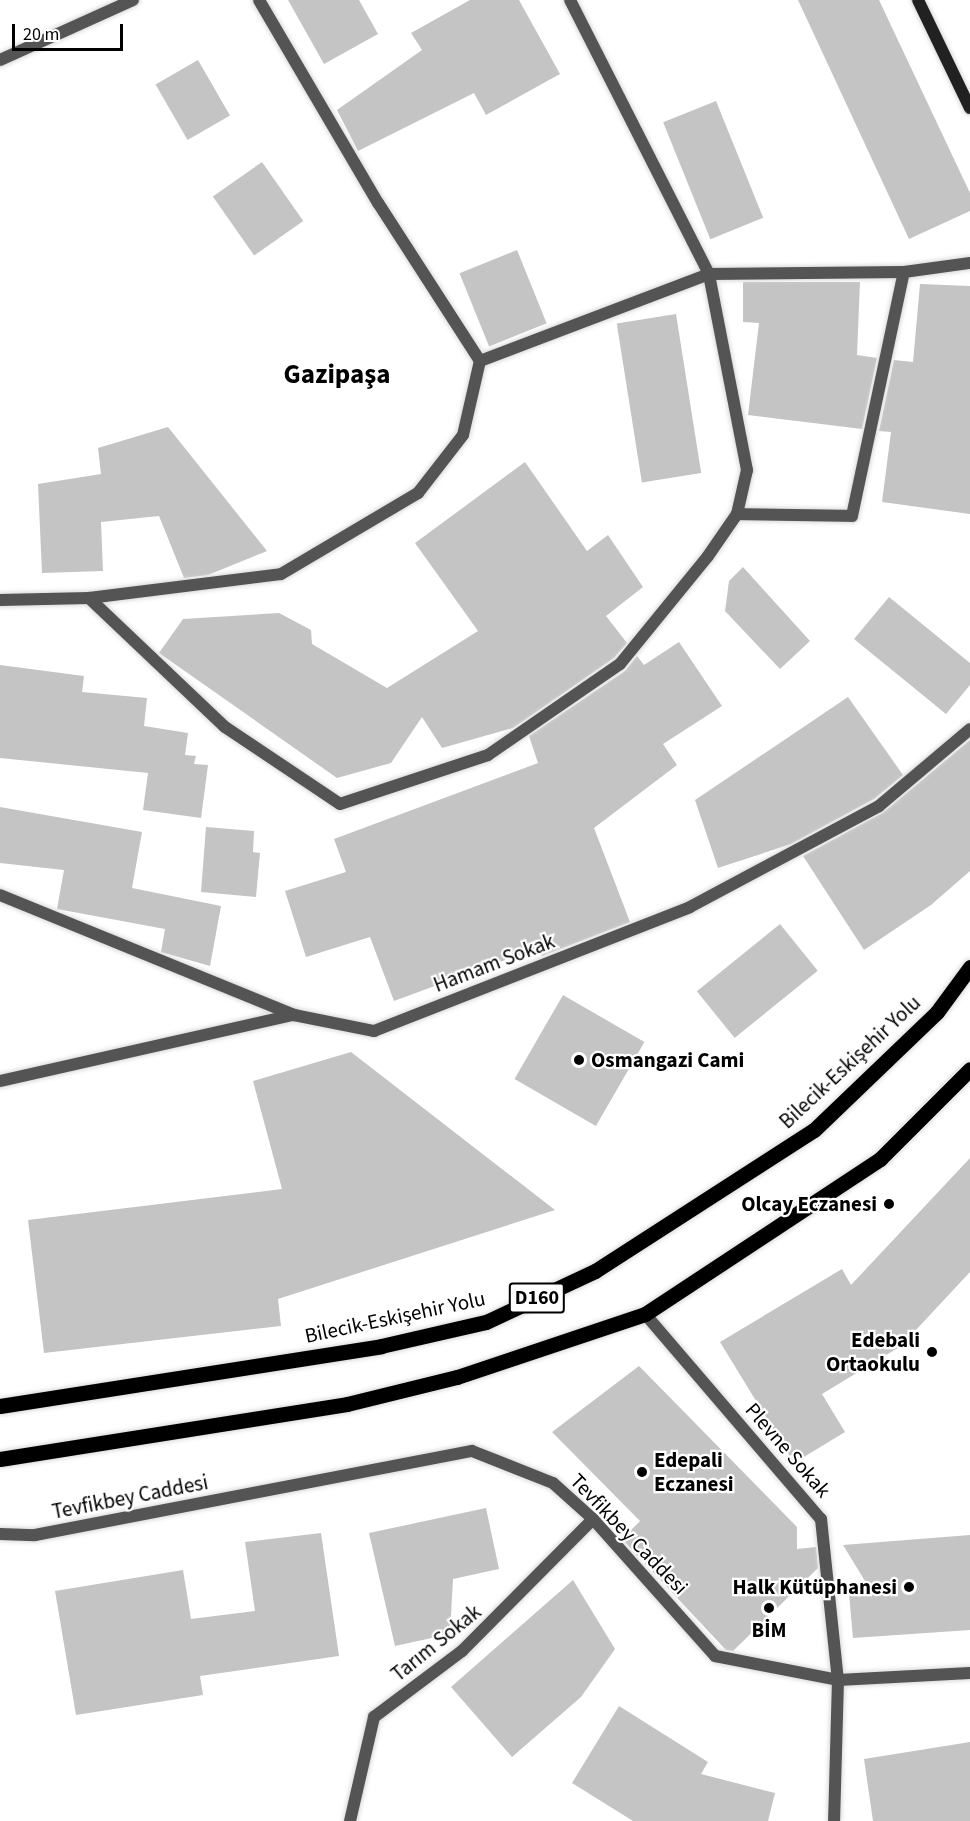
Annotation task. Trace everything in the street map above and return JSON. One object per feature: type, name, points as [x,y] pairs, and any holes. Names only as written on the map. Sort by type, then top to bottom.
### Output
[{"type":"main road","name":"Bilecik-Eskişehir Yolu","points":[[0,1406],[381,1346],[486,1322],[595,1271],[814,1130],[937,1011],[970,967]]},
{"type":"main road","name":"D160","points":[[0,1459],[347,1404],[457,1377],[645,1314],[880,1159],[970,1069]]},
{"type":"street","points":[[0,60],[133,0]]},
{"type":"street","points":[[0,600],[89,598],[281,574],[418,493],[463,435],[480,361],[378,203],[259,0]]},
{"type":"street","points":[[89,598],[225,727],[340,804],[488,755],[620,664],[737,514],[747,470],[709,274],[570,0]]},
{"type":"street","points":[[918,0],[970,108]]},
{"type":"street","points":[[480,361],[709,274],[904,272],[970,263]]},
{"type":"street","points":[[737,514],[852,516],[904,272]]},
{"type":"street","name":"Hamam Sokak","points":[[0,895],[294,1016],[374,1031],[690,907],[879,806],[970,729]]},
{"type":"street","points":[[0,1081],[294,1016]]},
{"type":"street","name":"Plevne Sokak","points":[[645,1314],[821,1519],[838,1680],[834,1821]]},
{"type":"street","name":"Tevfikbey Caddesi","points":[[0,1533],[35,1535],[472,1451],[553,1483],[593,1519],[715,1656],[838,1680],[970,1673]]},
{"type":"street","name":"Tarım Sokak","points":[[350,1821],[374,1717],[462,1651],[593,1519]]},
{"type":"building","points":[[288,0],[359,0],[378,34],[324,64]]},
{"type":"building","points":[[470,0],[519,0],[560,74],[486,115],[474,93],[358,151],[337,110],[422,50],[411,33]]},
{"type":"building","points":[[798,0],[879,0],[970,193],[970,211],[909,239]]},
{"type":"building","points":[[198,60],[230,115],[188,140],[156,85]]},
{"type":"building","points":[[716,101],[763,218],[710,239],[663,122]]},
{"type":"building","points":[[262,162],[303,221],[254,255],[213,196]]},
{"type":"building","points":[[517,250],[547,323],[489,346],[460,273]]},
{"type":"building","points":[[743,282],[860,282],[857,355],[877,358],[862,429],[748,415],[759,323],[743,322]]},
{"type":"building","points":[[920,284],[970,286],[970,514],[882,502],[891,432],[879,431],[894,360],[913,362]]},
{"type":"building","points":[[676,314],[701,473],[642,482],[617,323]]},
{"type":"building","points":[[168,427],[267,551],[208,575],[184,578],[159,516],[101,522],[103,571],[42,573],[38,484],[101,474],[98,448]]},
{"type":"building","points":[[525,462],[587,551],[608,535],[643,587],[606,616],[627,643],[614,658],[513,728],[442,748],[422,717],[391,763],[337,778],[159,653],[183,619],[279,613],[311,630],[312,644],[387,688],[478,631],[415,543]]},
{"type":"building","points":[[743,567],[810,641],[780,669],[725,611],[729,581]]},
{"type":"building","points":[[889,597],[970,663],[970,685],[946,714],[854,639]]},
{"type":"building","points":[[679,642],[722,706],[663,744],[677,765],[594,828],[630,922],[542,956],[538,948],[394,1001],[370,937],[306,957],[285,891],[346,872],[334,839],[538,763],[529,736],[625,671],[637,656],[644,665]]},
{"type":"building","points":[[0,665],[84,676],[82,692],[147,698],[144,726],[188,733],[185,755],[196,756],[194,764],[208,765],[201,818],[143,810],[148,773],[0,758]]},
{"type":"building","points":[[848,697],[903,775],[874,799],[791,844],[718,868],[695,800]]},
{"type":"building","points":[[970,740],[970,871],[931,905],[864,950],[803,856],[884,812]]},
{"type":"building","points":[[0,807],[142,832],[132,888],[221,906],[210,966],[161,952],[165,929],[57,909],[64,870],[0,863]]},
{"type":"building","points":[[206,827],[254,831],[253,852],[260,853],[256,897],[201,892]]},
{"type":"building","points":[[780,924],[818,971],[735,1038],[697,991]]},
{"type":"building","name":"Osmangazi Cami","points":[[563,995],[644,1042],[596,1126],[514,1079]]},
{"type":"building","points":[[351,1052],[555,1210],[278,1299],[281,1326],[44,1353],[28,1220],[282,1189],[253,1081]]},
{"type":"building","points":[[970,1158],[970,1272],[901,1346],[822,1394],[845,1432],[794,1463],[720,1342],[842,1269],[851,1285]]},
{"type":"building","points":[[639,1366],[797,1527],[797,1549],[816,1547],[818,1568],[733,1651],[726,1650],[622,1539],[640,1521],[552,1432]]},
{"type":"building","points":[[486,1508],[499,1569],[453,1579],[450,1634],[395,1646],[369,1533]]},
{"type":"building","points":[[321,1533],[339,1656],[200,1676],[203,1695],[76,1715],[55,1591],[183,1570],[191,1619],[255,1611],[245,1542]]},
{"type":"building","name":"Halk Kütüphanesi","points":[[970,1535],[970,1630],[853,1638],[849,1594],[865,1581],[843,1545]]},
{"type":"building","points":[[573,1580],[615,1649],[581,1697],[512,1757],[451,1687]]},
{"type":"building","points":[[619,1706],[708,1762],[701,1774],[775,1793],[768,1821],[633,1821],[572,1783]]},
{"type":"building","points":[[970,1742],[970,1821],[873,1821],[864,1759]]},
{"type":"place","name":"Osmangazi Cami","points":[[579,1060]]},
{"type":"place","name":"Olcay Eczanesi","points":[[889,1204]]},
{"type":"place","name":"Edebali Ortaokulu","points":[[932,1352]]},
{"type":"place","name":"Edepali Eczanesi","points":[[642,1472]]},
{"type":"place","name":"Halk Kütüphanesi","points":[[909,1587]]},
{"type":"place","name":"BİM","points":[[769,1608]]},
{"type":"district","name":"Gazipaşa","points":[[337,375]]}]
